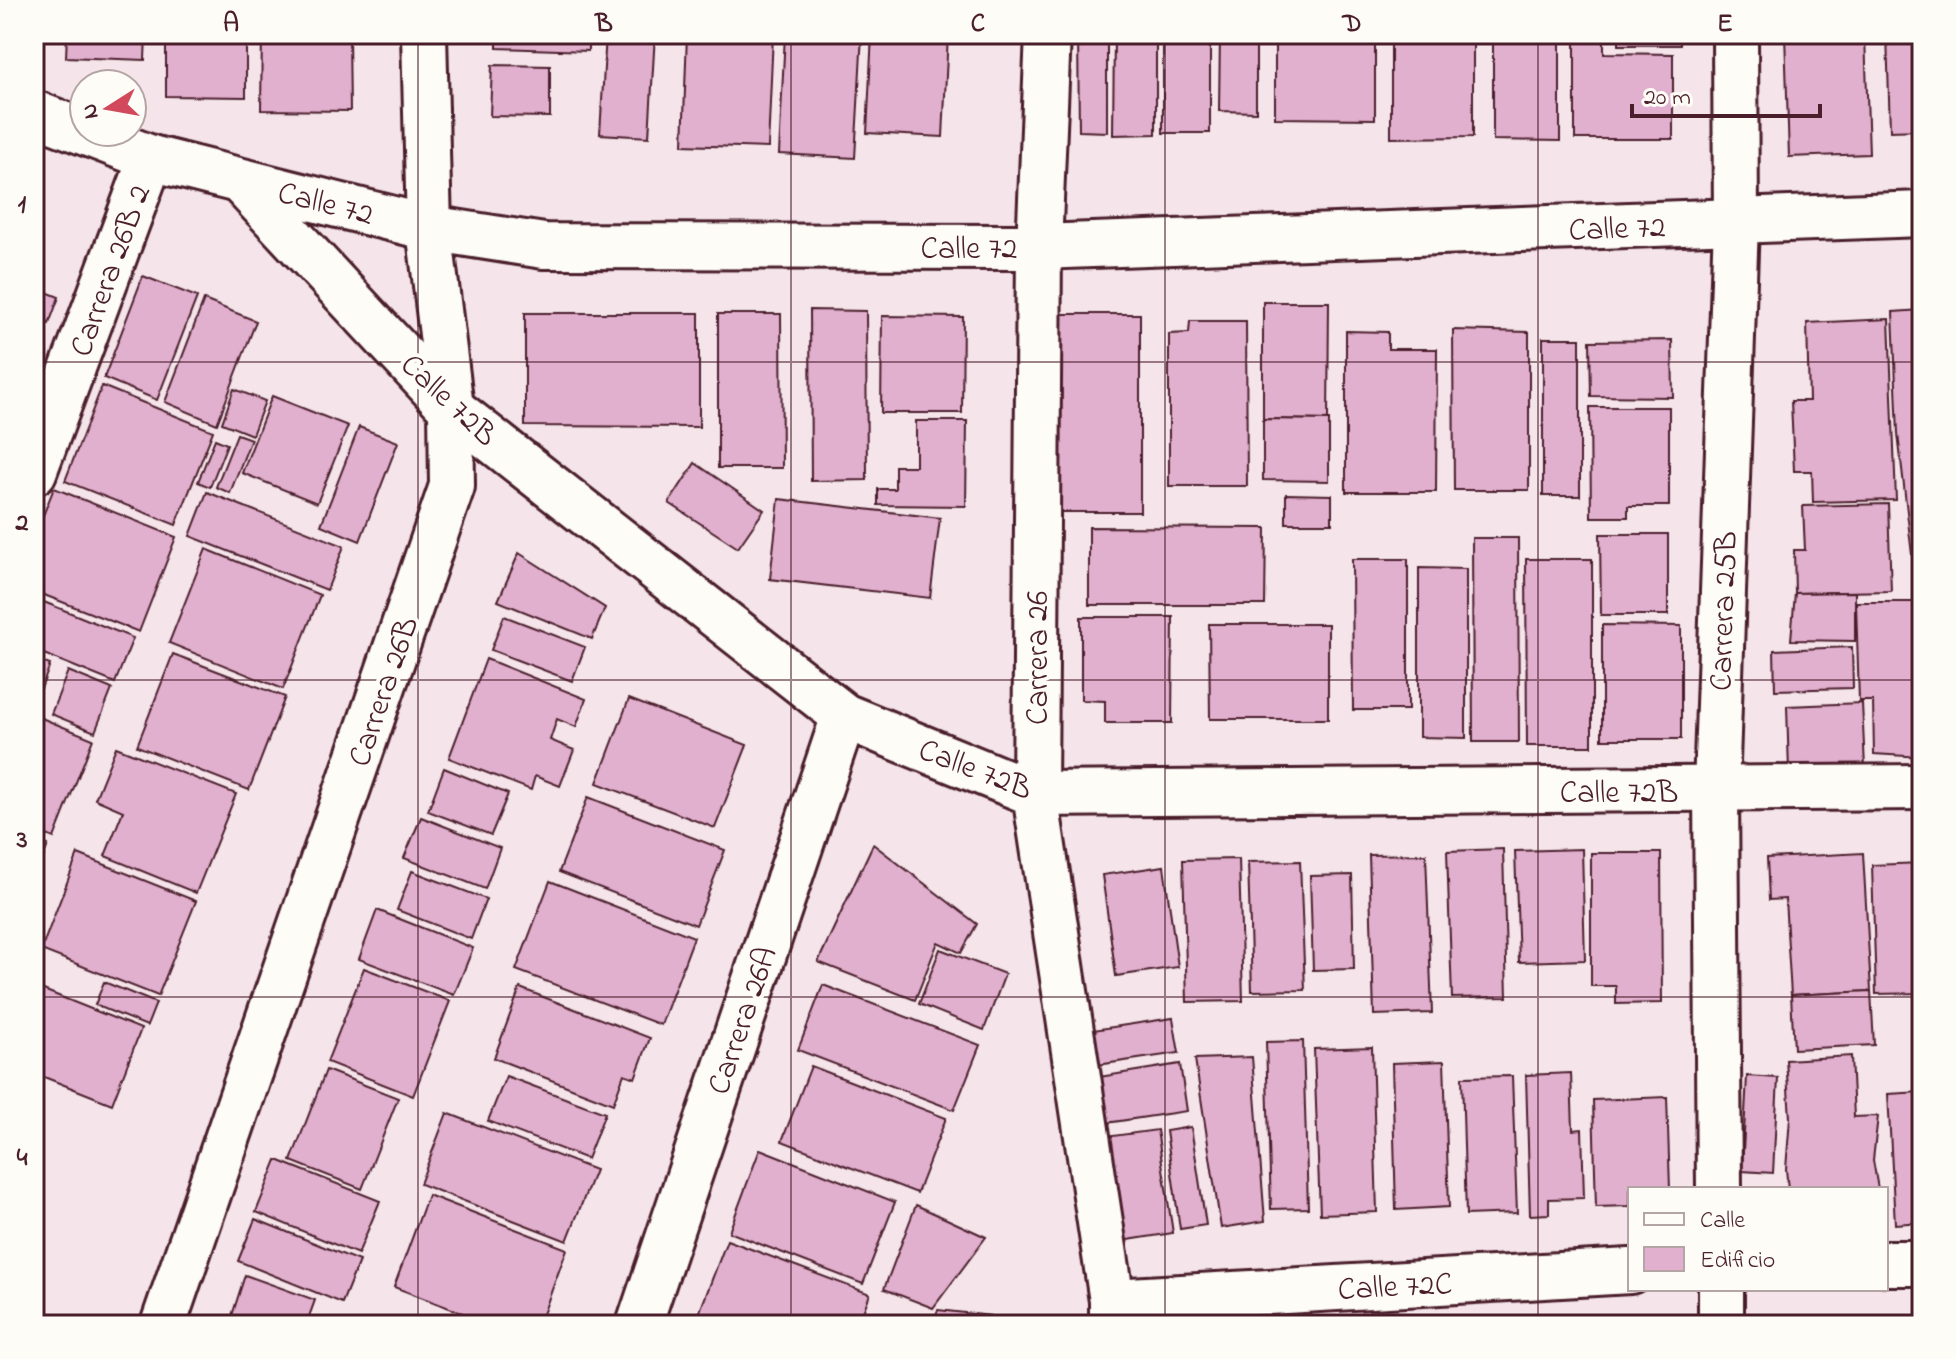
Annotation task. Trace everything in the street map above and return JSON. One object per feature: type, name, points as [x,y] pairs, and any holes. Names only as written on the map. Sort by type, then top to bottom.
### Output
[{"type":"street","name":"Carrera 26B","points":[[163,1325],[452,486],[451,408],[429,228],[424,34]]},
{"type":"street","name":"Carrera 26","points":[[1048,34],[1039,247],[1035,794],[1112,1313]]},
{"type":"street","name":"Carrera 25B","points":[[1719,1187],[1716,790],[1736,223],[1735,34]]},
{"type":"street","name":"Calle 72","points":[[34,113],[151,158],[429,228],[544,246],[1039,247],[1922,214]]},
{"type":"street","name":"Carrera 26B 2","points":[[34,472],[151,158]]},
{"type":"street","name":"Calle 72B","points":[[240,181],[451,408],[844,716],[1035,794],[1922,787]]},
{"type":"street","name":"Carrera 26A","points":[[639,1325],[844,716]]},
{"type":"street","points":[[1888,1263],[1922,1263]]},
{"type":"street","name":"Calle 72C","points":[[1112,1313],[1628,1271]]},
{"type":"street","points":[[1721,1291],[1721,1325]]},
{"type":"building","points":[[67,34],[146,34],[145,60],[66,57]]},
{"type":"building","points":[[166,34],[246,34],[246,97],[166,96]]},
{"type":"building","points":[[262,34],[349,34],[350,111],[261,110]]},
{"type":"building","points":[[497,34],[588,34],[588,51],[497,48]]},
{"type":"building","points":[[606,34],[655,34],[649,137],[600,134]]},
{"type":"building","points":[[687,34],[773,34],[768,148],[683,145]]},
{"type":"building","points":[[785,34],[862,34],[855,158],[779,154]]},
{"type":"building","points":[[872,34],[948,34],[943,137],[867,133]]},
{"type":"building","points":[[1078,34],[1107,34],[1107,132],[1079,131]]},
{"type":"building","points":[[1114,34],[1156,34],[1156,134],[1113,135]]},
{"type":"building","points":[[1163,34],[1210,34],[1210,133],[1163,133]]},
{"type":"building","points":[[1220,34],[1256,34],[1256,112],[1219,111]]},
{"type":"building","points":[[1275,34],[1375,34],[1375,119],[1275,118]]},
{"type":"building","points":[[1391,34],[1473,34],[1473,137],[1391,138]]},
{"type":"building","points":[[1493,34],[1560,34],[1560,141],[1493,140]]},
{"type":"building","points":[[1575,34],[1604,34],[1604,53],[1673,54],[1673,139],[1575,139]]},
{"type":"building","points":[[1619,34],[1680,34],[1680,45],[1619,45]]},
{"type":"building","points":[[1785,34],[1865,34],[1869,154],[1789,157]]},
{"type":"building","points":[[1887,34],[1922,34],[1922,130],[1890,131]]},
{"type":"building","points":[[492,65],[550,66],[550,117],[490,116]]},
{"type":"building","points":[[143,276],[197,297],[157,400],[104,378]]},
{"type":"building","points":[[34,287],[59,297],[49,324],[34,318]]},
{"type":"building","points":[[204,300],[256,321],[217,424],[165,402]]},
{"type":"building","points":[[1263,302],[1329,302],[1328,420],[1263,419]]},
{"type":"building","points":[[810,310],[866,311],[867,480],[811,481]]},
{"type":"building","points":[[1922,310],[1922,555],[1912,555],[1898,434],[1893,312]]},
{"type":"building","points":[[525,313],[699,313],[699,427],[525,426]]},
{"type":"building","points":[[718,314],[781,314],[782,468],[718,468]]},
{"type":"building","points":[[1059,314],[1140,314],[1140,512],[1059,512]]},
{"type":"building","points":[[882,316],[963,317],[962,413],[881,413]]},
{"type":"building","points":[[1889,319],[1896,500],[1813,502],[1812,471],[1794,471],[1791,401],[1809,401],[1807,323]]},
{"type":"building","points":[[1190,321],[1246,321],[1247,486],[1169,486],[1169,334],[1189,333]]},
{"type":"building","points":[[1453,330],[1529,332],[1529,490],[1454,490]]},
{"type":"building","points":[[1346,331],[1388,332],[1388,349],[1437,349],[1436,492],[1346,492]]},
{"type":"building","points":[[1543,338],[1580,338],[1580,496],[1543,496]]},
{"type":"building","points":[[1672,340],[1673,397],[1591,396],[1590,341]]},
{"type":"building","points":[[102,386],[213,431],[176,525],[65,481]]},
{"type":"building","points":[[234,389],[265,401],[252,435],[222,423]]},
{"type":"building","points":[[272,396],[348,426],[317,503],[242,473]]},
{"type":"building","points":[[1590,407],[1669,407],[1669,506],[1628,506],[1628,517],[1591,517]]},
{"type":"building","points":[[1263,419],[1329,420],[1329,481],[1263,480]]},
{"type":"building","points":[[916,421],[967,421],[966,506],[878,505],[878,489],[895,489],[895,466],[916,466]]},
{"type":"building","points":[[359,427],[398,442],[360,541],[321,525]]},
{"type":"building","points":[[237,434],[251,439],[230,493],[216,487]]},
{"type":"building","points":[[215,439],[227,444],[210,487],[198,482]]},
{"type":"building","points":[[695,463],[764,510],[738,548],[669,503]]},
{"type":"building","points":[[54,488],[176,537],[139,632],[34,591],[34,538]]},
{"type":"building","points":[[207,492],[344,546],[327,590],[190,536]]},
{"type":"building","points":[[1286,494],[1332,495],[1332,523],[1286,523]]},
{"type":"building","points":[[779,499],[940,518],[930,598],[770,579]]},
{"type":"building","points":[[1888,504],[1891,591],[1795,593],[1794,550],[1805,550],[1803,506]]},
{"type":"building","points":[[1089,527],[1266,528],[1265,605],[1089,605]]},
{"type":"building","points":[[1600,534],[1668,534],[1668,615],[1601,615]]},
{"type":"building","points":[[1472,538],[1518,538],[1519,742],[1473,742]]},
{"type":"building","points":[[206,549],[320,595],[283,689],[169,643]]},
{"type":"building","points":[[519,553],[605,608],[592,639],[498,601]]},
{"type":"building","points":[[1352,559],[1408,559],[1408,710],[1353,710]]},
{"type":"building","points":[[1526,559],[1592,559],[1592,746],[1527,746]]},
{"type":"building","points":[[1419,568],[1466,569],[1466,738],[1419,737]]},
{"type":"building","points":[[1855,592],[1855,641],[1791,640],[1795,593]]},
{"type":"building","points":[[34,598],[133,638],[115,683],[34,650]]},
{"type":"building","points":[[1856,602],[1922,602],[1922,757],[1874,754],[1873,701],[1859,701]]},
{"type":"building","points":[[504,616],[585,647],[572,681],[491,650]]},
{"type":"building","points":[[1081,617],[1173,617],[1172,723],[1105,723],[1105,701],[1081,700]]},
{"type":"building","points":[[1209,624],[1328,624],[1328,719],[1210,719]]},
{"type":"building","points":[[1602,625],[1681,626],[1681,739],[1602,739]]},
{"type":"building","points":[[1852,647],[1853,688],[1775,690],[1774,650]]},
{"type":"building","points":[[173,654],[285,697],[249,790],[137,746]]},
{"type":"building","points":[[34,659],[50,665],[34,707]]},
{"type":"building","points":[[486,659],[586,699],[576,727],[557,719],[550,740],[574,750],[560,786],[535,776],[531,790],[449,758]]},
{"type":"building","points":[[68,671],[112,689],[95,732],[51,714]]},
{"type":"building","points":[[629,699],[747,745],[715,828],[597,783]]},
{"type":"building","points":[[1862,703],[1865,768],[1789,772],[1787,706]]},
{"type":"building","points":[[34,715],[93,739],[54,838],[34,830]]},
{"type":"building","points":[[116,747],[236,794],[196,893],[105,856],[123,811],[95,799]]},
{"type":"building","points":[[444,768],[508,794],[491,835],[428,811]]},
{"type":"building","points":[[588,797],[725,850],[696,925],[559,872]]},
{"type":"building","points":[[421,817],[500,848],[485,889],[404,858]]},
{"type":"building","points":[[34,840],[48,845],[34,881]]},
{"type":"building","points":[[873,844],[977,924],[961,953],[938,942],[915,1000],[818,962]]},
{"type":"building","points":[[1503,849],[1507,997],[1452,998],[1447,851]]},
{"type":"building","points":[[1582,849],[1585,960],[1519,962],[1515,851]]},
{"type":"building","points":[[1591,853],[1661,853],[1662,1003],[1616,1004],[1616,986],[1591,986]]},
{"type":"building","points":[[1863,853],[1871,991],[1791,995],[1785,899],[1769,900],[1767,858]]},
{"type":"building","points":[[78,854],[196,901],[158,996],[41,950]]},
{"type":"building","points":[[1426,854],[1432,1013],[1374,1015],[1369,855]]},
{"type":"building","points":[[1239,859],[1243,1001],[1187,1002],[1183,860]]},
{"type":"building","points":[[1300,861],[1305,990],[1252,991],[1248,862]]},
{"type":"building","points":[[1922,863],[1922,993],[1876,994],[1872,865]]},
{"type":"building","points":[[1164,866],[1178,967],[1116,976],[1102,875]]},
{"type":"building","points":[[412,871],[486,899],[471,939],[397,910]]},
{"type":"building","points":[[1352,875],[1354,969],[1313,970],[1310,876]]},
{"type":"building","points":[[550,881],[694,937],[661,1025],[516,970]]},
{"type":"building","points":[[377,910],[473,948],[454,995],[359,959]]},
{"type":"building","points":[[940,949],[1005,974],[984,1030],[919,1004]]},
{"type":"building","points":[[364,968],[450,1001],[413,1096],[327,1062]]},
{"type":"building","points":[[104,982],[156,1003],[147,1026],[95,1005]]},
{"type":"building","points":[[823,985],[980,1045],[954,1110],[798,1050]]},
{"type":"building","points":[[36,987],[141,1029],[112,1104],[34,1073]]},
{"type":"building","points":[[520,988],[650,1038],[635,1078],[624,1074],[613,1104],[494,1058]]},
{"type":"building","points":[[1871,991],[1874,1045],[1794,1049],[1791,995]]},
{"type":"building","points":[[1173,1018],[1179,1053],[1097,1065],[1093,1030]]},
{"type":"building","points":[[1303,1041],[1308,1208],[1271,1209],[1266,1042]]},
{"type":"building","points":[[1372,1047],[1377,1212],[1320,1214],[1314,1049]]},
{"type":"building","points":[[1851,1056],[1854,1117],[1878,1116],[1873,1160],[1878,1187],[1788,1187],[1790,1118],[1786,1060]]},
{"type":"building","points":[[1252,1057],[1265,1221],[1221,1228],[1195,1059]]},
{"type":"building","points":[[1444,1061],[1449,1207],[1396,1210],[1392,1063]]},
{"type":"building","points":[[1180,1064],[1187,1111],[1106,1123],[1099,1077]]},
{"type":"building","points":[[811,1066],[946,1118],[917,1193],[782,1141]]},
{"type":"building","points":[[326,1070],[398,1098],[362,1189],[291,1161]]},
{"type":"building","points":[[1571,1073],[1573,1130],[1582,1129],[1584,1198],[1549,1199],[1549,1214],[1530,1215],[1526,1075]]},
{"type":"building","points":[[506,1076],[605,1113],[587,1159],[488,1121]]},
{"type":"building","points":[[1512,1076],[1517,1213],[1466,1215],[1462,1077]]},
{"type":"building","points":[[1747,1076],[1778,1078],[1773,1173],[1742,1171]]},
{"type":"building","points":[[1922,1092],[1922,1222],[1895,1224],[1888,1094]]},
{"type":"building","points":[[1667,1097],[1670,1187],[1628,1187],[1628,1206],[1596,1207],[1593,1100]]},
{"type":"building","points":[[447,1113],[595,1170],[567,1241],[420,1184]]},
{"type":"building","points":[[1191,1127],[1206,1225],[1180,1229],[1166,1131]]},
{"type":"building","points":[[1157,1130],[1173,1233],[1121,1241],[1105,1137]]},
{"type":"building","points":[[760,1149],[895,1202],[863,1284],[729,1232]]},
{"type":"building","points":[[277,1160],[380,1201],[358,1254],[256,1212]]},
{"type":"building","points":[[428,1195],[567,1249],[539,1325],[494,1325],[394,1287]]},
{"type":"building","points":[[916,1205],[986,1237],[933,1308],[884,1289]]},
{"type":"building","points":[[255,1219],[359,1261],[342,1303],[238,1261]]},
{"type":"building","points":[[727,1240],[870,1294],[858,1325],[712,1325],[697,1319]]},
{"type":"building","points":[[245,1275],[315,1300],[306,1325],[229,1325]]},
{"type":"building","points":[[938,1310],[991,1316],[990,1325],[931,1325]]}]
